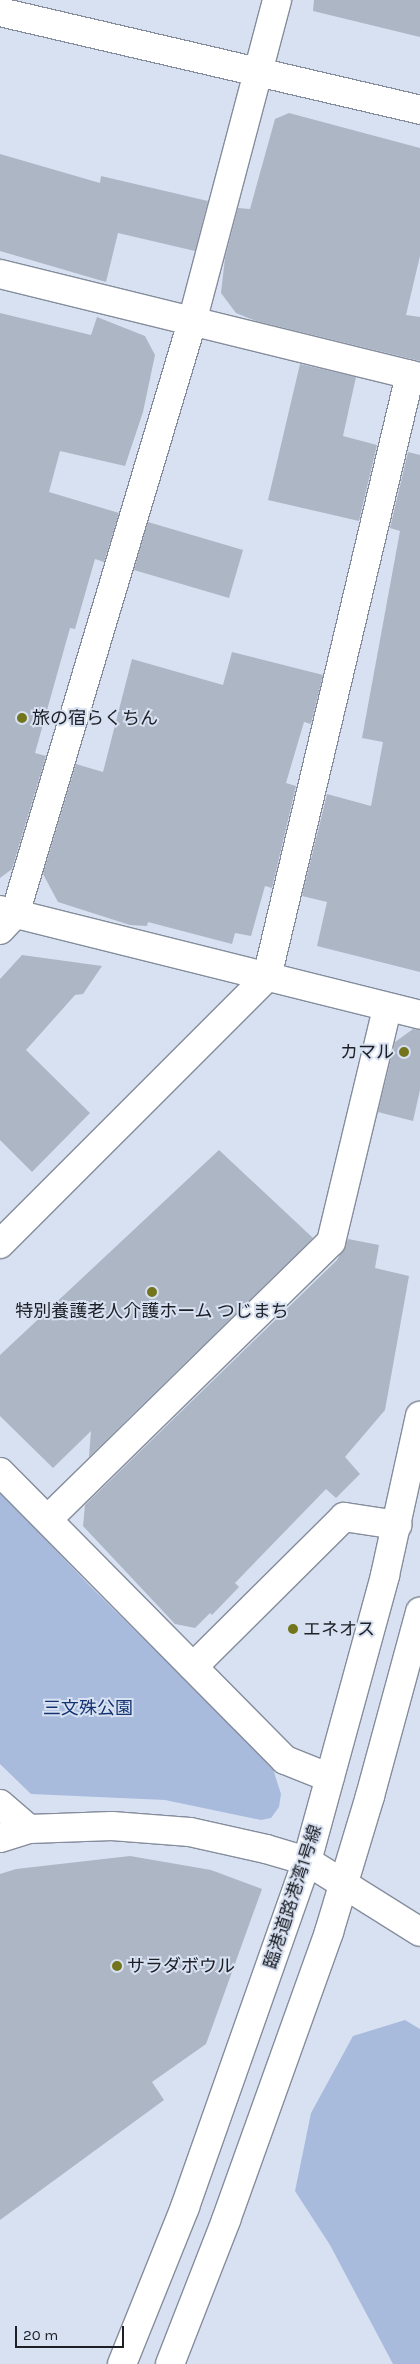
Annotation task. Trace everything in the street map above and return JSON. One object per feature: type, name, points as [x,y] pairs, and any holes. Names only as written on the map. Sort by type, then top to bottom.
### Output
[{"type":"street","points":[[277,0],[260,71],[192,322],[5,918],[267,977],[388,1009],[420,1015]]},
{"type":"street","points":[[0,12],[260,71],[420,110]]},
{"type":"street","points":[[0,274],[415,376],[267,977],[0,1244]]},
{"type":"street","points":[[48,1518],[331,1242],[388,1009]]},
{"type":"street","name":"臨港道路港湾1号線","points":[[122,2364],[185,2207],[307,1861],[397,1525],[420,1416]]},
{"type":"street","points":[[0,1472],[48,1518],[284,1760],[330,1778]]},
{"type":"street","points":[[193,1667],[344,1517],[397,1525]]},
{"type":"street","points":[[170,2364],[226,2220],[345,1882],[420,1612]]},
{"type":"street","points":[[0,1804],[28,1829]]},
{"type":"street","points":[[0,1838],[28,1829],[112,1826],[190,1832],[307,1861],[345,1882],[381,1910],[420,1932]]},
{"type":"green space","name":"三文殊公園","points":[[0,1492],[90,1586],[272,1766],[281,1794],[279,1807],[271,1818],[261,1820],[165,1800],[31,1794],[0,1764]]},
{"type":"green space","points":[[405,2020],[420,2029],[420,2364],[393,2364],[330,2245],[295,2191],[311,2113],[353,2036]]},
{"type":"building","points":[[314,0],[420,0],[420,37],[313,11]]},
{"type":"building","points":[[289,113],[420,148],[420,256],[406,315],[420,317],[420,361],[256,321],[236,313],[221,293],[225,258],[238,208],[250,209],[275,119]]},
{"type":"building","points":[[0,154],[100,183],[101,176],[208,201],[195,251],[118,233],[106,282],[0,251]]},
{"type":"building","points":[[0,313],[91,335],[97,317],[145,336],[155,355],[143,412],[125,466],[60,451],[49,492],[119,513],[104,562],[95,559],[75,629],[70,628],[35,753],[46,756],[12,869],[0,878]]},
{"type":"building","points":[[300,364],[356,377],[343,436],[377,445],[359,521],[268,500]]},
{"type":"building","points":[[408,452],[420,455],[420,972],[317,946],[327,902],[302,896],[327,794],[371,806],[383,742],[362,738],[400,531],[390,528]]},
{"type":"building","points":[[148,522],[243,550],[229,598],[134,570]]},
{"type":"building","points":[[232,652],[323,675],[311,724],[304,722],[286,783],[296,786],[272,888],[265,886],[251,936],[235,933],[232,944],[148,922],[147,926],[130,925],[58,902],[43,874],[76,764],[103,772],[132,659],[223,685]]},
{"type":"building","points":[[22,955],[102,966],[83,994],[75,995],[26,1050],[90,1113],[32,1172],[0,1140],[0,979]]},
{"type":"building","points":[[413,1029],[420,1030],[420,1090],[413,1121],[378,1112],[395,1042]]},
{"type":"building","name":"特別養護老人介護ホーム つじまち","points":[[219,1150],[313,1238],[89,1457],[91,1431],[53,1468],[0,1416],[0,1355]]},
{"type":"building","points":[[348,1239],[379,1245],[375,1268],[409,1276],[385,1410],[345,1457],[360,1474],[336,1498],[326,1489],[235,1583],[239,1587],[212,1615],[210,1613],[195,1628],[175,1624],[83,1526],[85,1505],[337,1260]]},
{"type":"building","name":"サラダボウル","points":[[130,1856],[211,1870],[262,1889],[206,2044],[152,2082],[164,2100],[0,2220],[0,1874],[16,1869]]},
{"type":"place","name":"旅の宿らくちん","points":[[22,718]]},
{"type":"place","name":"カマル","points":[[404,1052]]},
{"type":"place","name":"特別養護老人介護ホーム つじまち","points":[[152,1292]]},
{"type":"place","name":"エネオス","points":[[293,1629]]},
{"type":"place","name":"サラダボウル","points":[[117,1966]]}]
